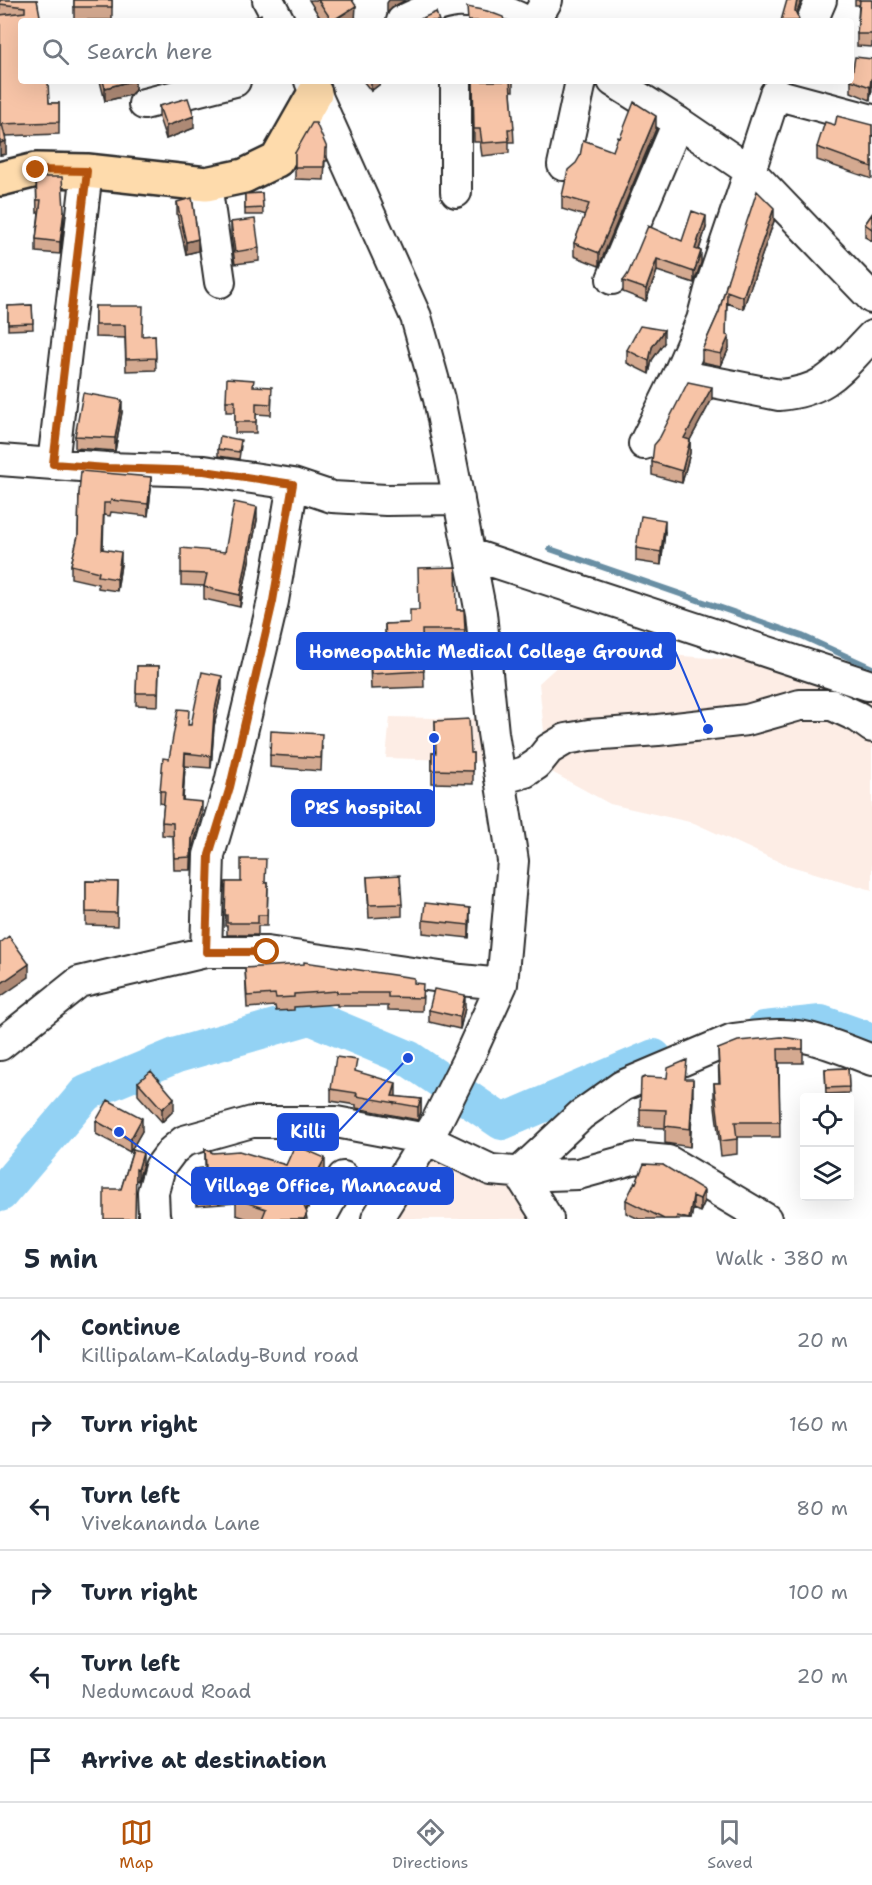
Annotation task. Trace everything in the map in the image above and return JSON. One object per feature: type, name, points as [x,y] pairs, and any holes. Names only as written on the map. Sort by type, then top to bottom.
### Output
[{"type":"main road","points":[[0,179],[36,170],[87,171],[206,184],[244,176],[277,160],[313,87]]},
{"type":"street","points":[[268,0],[277,18]]},
{"type":"street","points":[[537,18],[547,0]]},
{"type":"street","points":[[813,18],[821,0]]},
{"type":"street","points":[[408,18],[424,10],[455,11],[476,3],[502,9],[520,18]]},
{"type":"street","points":[[144,104],[223,84]]},
{"type":"street","points":[[456,84],[456,192]]},
{"type":"street","points":[[563,165],[580,84]]},
{"type":"street","points":[[618,84],[750,171],[872,298]]},
{"type":"street","points":[[313,87],[416,317],[439,399],[481,613],[493,733],[513,861],[502,984],[467,1061],[430,1132],[377,1219]]},
{"type":"street","points":[[644,444],[702,320],[711,286],[778,88],[872,120]]},
{"type":"street","points":[[612,279],[678,122]]},
{"type":"street","points":[[53,464],[87,171]]},
{"type":"street","points":[[206,184],[220,282]]},
{"type":"street","points":[[678,375],[779,395],[792,394],[811,390],[824,384],[872,336]]},
{"type":"street","points":[[0,460],[107,468],[204,471],[293,484],[332,497],[386,500],[459,499]]},
{"type":"street","points":[[206,952],[209,855],[230,787],[273,601],[293,484]]},
{"type":"street","points":[[470,555],[868,685]]},
{"type":"street","points":[[500,778],[525,772],[537,764],[549,749],[566,739],[747,720],[800,705],[832,705],[858,717],[872,727]]},
{"type":"street","points":[[0,1045],[79,982],[206,952],[267,952],[502,984]]},
{"type":"street","points":[[519,1173],[581,1115],[622,1086],[733,1039],[770,1036],[807,1037],[872,1060]]},
{"type":"street","points":[[155,1219],[153,1192],[160,1167],[172,1151],[184,1141],[252,1122],[336,1122],[430,1132],[491,1170],[548,1175],[578,1174],[636,1158],[668,1161],[766,1219]]},
{"type":"street","points":[[519,1173],[548,1219]]},
{"type":"street","points":[[320,1219],[343,1177]]},
{"type":"shaded area","points":[[632,647],[682,656],[831,667],[872,689],[872,890],[784,864],[694,823],[610,804],[548,770],[539,683],[573,652]]},
{"type":"shaded area","points":[[390,717],[477,719],[483,761],[386,758]]},
{"type":"shaded area","points":[[434,1147],[512,1184],[530,1219],[390,1219]]},
{"type":"building","points":[[0,0],[37,0],[40,18],[18,18],[18,84],[48,84],[49,103],[59,103],[59,122],[2,124],[6,141],[0,143],[0,15],[25,12],[25,7],[0,4]]},
{"type":"building","points":[[74,0],[112,0],[112,7],[74,7]]},
{"type":"building","points":[[318,0],[352,0],[356,6],[337,18],[330,18]]},
{"type":"building","points":[[787,0],[797,0],[795,11],[798,18],[782,18]]},
{"type":"building","points":[[860,0],[872,0],[872,34],[857,34]]},
{"type":"building","points":[[467,7],[487,11],[503,18],[468,18]]},
{"type":"building","points":[[436,12],[438,18],[423,18]]},
{"type":"building","points":[[855,57],[872,59],[870,87],[854,81]]},
{"type":"building","points":[[104,84],[120,84],[105,88]]},
{"type":"building","points":[[473,84],[510,84],[514,129],[508,129],[509,141],[482,143],[480,129],[474,129]]},
{"type":"building","points":[[188,98],[194,116],[166,126],[159,106]]},
{"type":"building","points":[[634,102],[656,116],[599,253],[574,243],[589,204],[562,196],[568,170],[580,156],[583,140],[613,151]]},
{"type":"building","points":[[837,116],[872,125],[872,167],[817,147],[825,122],[835,125]]},
{"type":"building","points":[[312,123],[316,123],[327,148],[325,148],[324,167],[295,167],[295,153]]},
{"type":"building","points":[[36,177],[62,177],[64,210],[60,242],[36,239],[41,200],[37,200]]},
{"type":"building","points":[[757,191],[774,208],[743,297],[727,291],[726,335],[729,336],[721,354],[702,350],[719,312]]},
{"type":"building","points":[[262,193],[263,208],[245,209],[245,194]]},
{"type":"building","points":[[192,198],[198,239],[186,242],[177,202]]},
{"type":"building","points":[[692,211],[706,216],[695,249],[701,251],[694,272],[657,259],[646,289],[623,281],[648,226],[682,241]]},
{"type":"building","points":[[872,214],[872,229],[865,224]]},
{"type":"building","points":[[255,219],[259,248],[235,252],[231,222]]},
{"type":"building","points":[[32,305],[33,323],[8,324],[8,306]]},
{"type":"building","points":[[95,306],[143,306],[142,336],[155,335],[156,358],[126,359],[125,325],[95,325]]},
{"type":"building","points":[[640,326],[664,330],[652,347],[649,361],[627,350]]},
{"type":"building","points":[[227,378],[254,380],[253,386],[272,387],[271,404],[256,403],[256,422],[235,422],[235,401],[226,401]]},
{"type":"building","points":[[688,382],[712,387],[684,438],[690,440],[682,471],[652,462],[654,445]]},
{"type":"building","points":[[83,393],[122,400],[115,438],[75,436]]},
{"type":"building","points":[[220,436],[241,440],[239,452],[218,449]]},
{"type":"building","points":[[81,471],[151,477],[148,504],[111,500],[110,503],[104,503],[102,549],[121,552],[117,579],[98,576],[99,572],[71,565],[78,536]]},
{"type":"building","points":[[234,502],[257,507],[240,595],[204,587],[207,574],[181,573],[181,548],[225,552]]},
{"type":"building","points":[[641,516],[665,520],[661,552],[636,548]]},
{"type":"building","points":[[456,567],[457,610],[464,610],[465,630],[422,630],[424,671],[371,674],[369,640],[386,639],[385,624],[410,623],[410,610],[419,610],[418,568]]},
{"type":"building","points":[[137,666],[159,666],[158,693],[136,693]]},
{"type":"building","points":[[202,672],[222,676],[214,714],[211,756],[185,753],[182,800],[202,802],[192,838],[191,857],[174,858],[173,823],[162,822],[165,791],[160,791],[163,758],[169,759],[178,709],[189,710],[188,725],[191,725]]},
{"type":"building","points":[[469,719],[473,771],[432,770],[432,753],[436,753],[435,721]]},
{"type":"building","points":[[271,731],[322,734],[321,758],[270,755]]},
{"type":"building","points":[[241,859],[266,859],[267,915],[258,915],[258,923],[227,923],[227,915],[225,915],[226,882],[241,882]]},
{"type":"building","points":[[400,875],[402,904],[369,905],[367,877]]},
{"type":"building","points":[[86,881],[118,882],[117,913],[86,912]]},
{"type":"building","points":[[425,903],[470,908],[469,925],[423,920]]},
{"type":"building","points":[[9,936],[29,964],[0,984],[0,943]]},
{"type":"building","points":[[304,962],[414,978],[414,983],[423,984],[422,998],[388,997],[388,993],[337,993],[337,991],[294,994],[294,997],[276,998],[275,994],[247,996],[245,968],[304,964]]},
{"type":"building","points":[[434,989],[465,995],[460,1017],[429,1010]]},
{"type":"building","points":[[781,1037],[803,1040],[803,1049],[778,1049],[780,1122],[735,1122],[737,1139],[721,1141],[714,1083],[720,1083],[718,1049],[738,1041]]},
{"type":"building","points":[[336,1057],[357,1060],[355,1071],[396,1083],[392,1096],[421,1099],[418,1107],[331,1089]]},
{"type":"building","points":[[687,1060],[685,1079],[693,1079],[690,1129],[665,1126],[666,1110],[640,1109],[641,1079],[645,1077],[667,1078],[668,1068]]},
{"type":"building","points":[[848,1068],[849,1087],[826,1088],[825,1069]]},
{"type":"building","points":[[151,1071],[174,1098],[162,1109],[138,1082]]},
{"type":"building","points":[[108,1100],[142,1118],[130,1140],[96,1121]]},
{"type":"building","points":[[295,1145],[325,1158],[305,1195],[303,1204],[307,1213],[304,1219],[262,1219],[266,1209],[236,1199],[240,1187],[196,1189],[195,1169],[206,1168],[205,1149],[213,1153],[239,1151],[286,1165]]},
{"type":"building","points":[[133,1150],[143,1153],[138,1170],[136,1169],[135,1219],[104,1219],[104,1189],[121,1189]]},
{"type":"building","points":[[644,1164],[663,1165],[704,1190],[700,1199],[693,1196],[689,1219],[677,1216],[676,1219],[664,1219],[626,1200]]},
{"type":"waterway","points":[[550,549],[802,636],[872,668]]},
{"type":"waterway","points":[[0,1194],[86,1093],[177,1055],[310,1017],[408,1058],[502,1122],[654,1057]]},
{"type":"waterway","points":[[764,1029],[821,1023],[872,1041]]},
{"type":"place","name":"Homeopathic Medical College Ground","points":[[708,729]]},
{"type":"place","name":"PRS hospital","points":[[434,738]]},
{"type":"place","name":"Killi","points":[[408,1058]]},
{"type":"place","name":"Village Office, Manacaud","points":[[119,1132]]},
{"type":"route","points":[[36,170],[87,171],[53,464],[204,471],[293,484],[273,601],[230,787],[209,855],[206,952],[267,952]]}]
